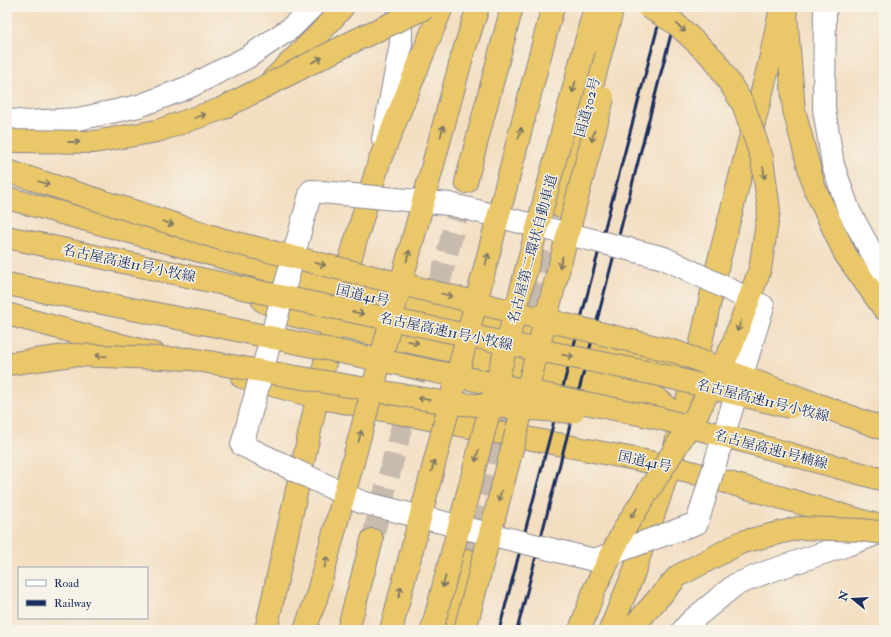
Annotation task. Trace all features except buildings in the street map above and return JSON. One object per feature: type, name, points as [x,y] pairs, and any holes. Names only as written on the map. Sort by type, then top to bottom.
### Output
[{"type":"highway","points":[[264,87],[318,35],[343,7]]},
{"type":"highway","points":[[7,139],[15,141],[94,142],[157,131],[221,109],[356,40],[427,7]]},
{"type":"highway","points":[[266,630],[341,290],[379,162],[442,7]]},
{"type":"highway","points":[[305,630],[316,599],[462,57],[478,7]]},
{"type":"highway","points":[[466,182],[512,7]]},
{"type":"highway","points":[[391,630],[552,7]]},
{"type":"highway","name":"名古屋第二環状自動車道","points":[[432,630],[595,7]]},
{"type":"highway","name":"国道302号","points":[[560,206],[613,7]]},
{"type":"highway","points":[[465,630],[626,7]]},
{"type":"highway","points":[[580,630],[595,588],[623,531],[697,414],[732,346],[760,269],[769,210],[762,158],[743,104],[714,60],[675,23],[648,7]]},
{"type":"highway","points":[[610,630],[633,575],[670,466],[695,370],[718,264],[770,60],[781,7]]},
{"type":"highway","points":[[786,7],[794,110],[814,187],[845,254],[884,309]]},
{"type":"highway","points":[[7,171],[224,240],[676,352],[884,430]]},
{"type":"highway","name":"国道41号","points":[[7,198],[341,290],[695,370],[884,421]]},
{"type":"highway","name":"名古屋高速11号小牧線","points":[[7,237],[306,302],[660,375],[884,430]]},
{"type":"highway","points":[[182,247],[264,301],[292,315],[648,394],[661,401],[673,414],[678,433]]},
{"type":"highway","points":[[7,284],[658,418]]},
{"type":"highway","name":"国道41号","points":[[7,314],[317,397],[670,466],[884,527]]},
{"type":"highway","points":[[7,364],[73,355],[191,359],[448,403],[658,418]]},
{"type":"highway","name":"名古屋高速1号楠線","points":[[658,418],[884,480]]},
{"type":"highway","points":[[630,630],[678,576],[742,542],[799,528],[884,532]]},
{"type":"highway","points":[[348,630],[372,540]]},
{"type":"highway","points":[[448,630],[467,560]]},
{"type":"street","points":[[7,120],[28,122],[78,119],[139,106],[189,87],[248,57],[291,28],[312,7]]},
{"type":"street","points":[[379,162],[401,44],[401,17],[397,7]]},
{"type":"street","points":[[825,7],[824,109],[833,165],[849,211],[884,275]]},
{"type":"street","points":[[312,191],[449,204],[664,258],[763,306],[697,523],[594,560],[360,502],[242,445],[312,191]]},
{"type":"street","points":[[683,630],[691,621],[735,585],[764,573],[884,532]]},
{"type":"tunnel","points":[[372,540],[466,182]]},
{"type":"tunnel","points":[[467,560],[560,206]]},
{"type":"railway","points":[[499,630],[663,7]]},
{"type":"railway","points":[[517,630],[678,7]]}]
